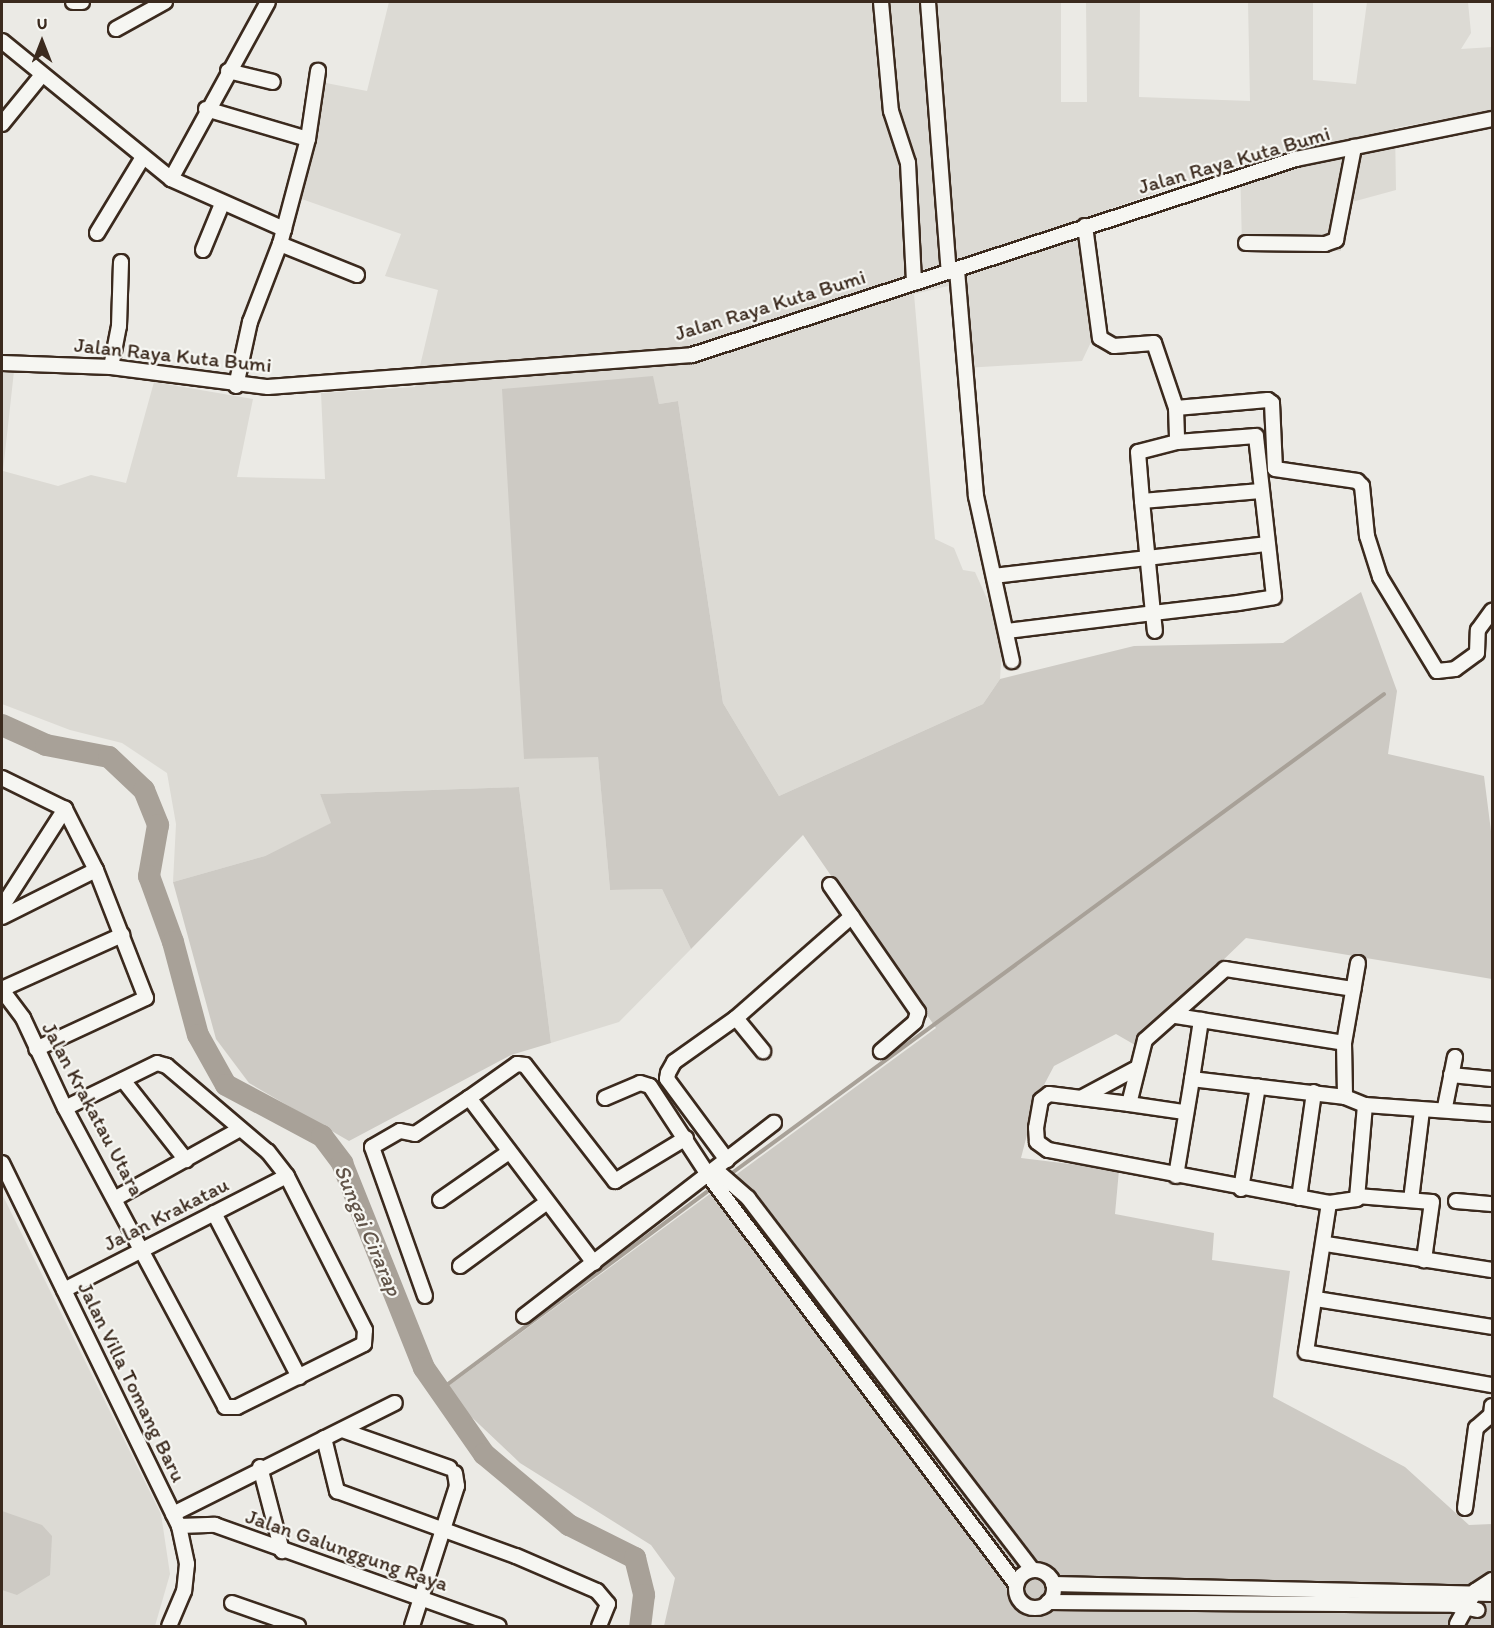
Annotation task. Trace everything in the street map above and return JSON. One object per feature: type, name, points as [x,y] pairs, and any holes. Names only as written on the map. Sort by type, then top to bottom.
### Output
[{"type":"street","points":[[73,2],[76,5],[82,2]]},
{"type":"street","points":[[116,29],[165,2]]},
{"type":"street","points":[[881,2],[891,111],[908,163],[914,284]]},
{"type":"street","points":[[928,2],[976,496],[1012,661]]},
{"type":"street","points":[[171,179],[264,3]]},
{"type":"street","points":[[2,41],[171,179],[222,204],[284,229]]},
{"type":"street","points":[[228,71],[273,82]]},
{"type":"street","points":[[236,386],[250,322],[280,244],[308,139],[318,71]]},
{"type":"street","points":[[2,124],[42,75]]},
{"type":"street","points":[[206,109],[308,139]]},
{"type":"street","name":"Jalan Raya Kuta Bumi","points":[[2,363],[111,367],[236,386],[465,375],[692,355],[1296,159],[1492,119]]},
{"type":"street","points":[[1246,243],[1325,244],[1336,240],[1354,147]]},
{"type":"street","points":[[97,233],[143,157]]},
{"type":"street","points":[[203,250],[222,204]]},
{"type":"street","points":[[1085,226],[1100,338],[1113,345],[1154,344],[1176,408],[1177,442]]},
{"type":"street","points":[[280,244],[357,275]]},
{"type":"street","points":[[111,367],[119,327],[121,262]]},
{"type":"street","points":[[1176,408],[1268,400],[1275,470],[1357,482],[1362,486],[1367,536],[1380,577],[1437,671],[1455,669],[1477,653],[1479,630],[1492,610]]},
{"type":"street","points":[[1007,631],[1154,613],[1274,597],[1256,436],[1177,442],[1138,452],[1154,613],[1155,631]]},
{"type":"street","points":[[1142,501],[1261,491]]},
{"type":"street","points":[[994,576],[1267,544]]},
{"type":"street","points":[[2,778],[65,809],[96,870],[146,998],[36,1049]]},
{"type":"street","points":[[3,901],[65,809]]},
{"type":"street","points":[[2,917],[96,870]]},
{"type":"street","points":[[830,885],[918,1012],[915,1022],[881,1051]]},
{"type":"street","points":[[728,1161],[667,1078],[674,1062],[735,1018],[852,916]]},
{"type":"street","points":[[2,990],[122,935]]},
{"type":"street","points":[[1345,1096],[1344,1042],[1358,963]]},
{"type":"street","points":[[1129,1104],[1135,1070],[1145,1040],[1176,1016],[1229,968],[1353,989]]},
{"type":"street","name":"Jalan Krakatau Utara","points":[[2,990],[23,1018],[65,1108],[144,1249],[229,1409],[299,1377]]},
{"type":"street","points":[[1176,1016],[1344,1042]]},
{"type":"street","points":[[735,1018],[763,1051]]},
{"type":"street","points":[[1176,1176],[1184,1112],[1192,1079],[1201,1020]]},
{"type":"street","points":[[1445,1107],[1455,1057]]},
{"type":"street","points":[[65,1108],[157,1063],[167,1066],[238,1131],[268,1152],[288,1176],[366,1340],[360,1349],[299,1377],[214,1213]]},
{"type":"street","points":[[425,1296],[372,1147],[400,1131],[415,1134],[517,1064],[525,1065],[615,1181],[686,1138]]},
{"type":"street","points":[[1081,1098],[1135,1070]]},
{"type":"street","points":[[1451,1075],[1492,1079]]},
{"type":"street","points":[[1192,1079],[1345,1096],[1365,1106],[1422,1112],[1445,1107],[1492,1114]]},
{"type":"street","points":[[123,1080],[186,1160]]},
{"type":"street","points":[[605,1098],[640,1083],[650,1086],[1016,1584],[1024,1605],[1037,1608],[1048,1602],[1471,1607],[1492,1600]]},
{"type":"street","points":[[1241,1189],[1258,1086]]},
{"type":"street","points":[[1299,1198],[1314,1092]]},
{"type":"street","points":[[1184,1112],[1049,1094],[1041,1100],[1036,1128],[1041,1147],[1241,1189],[1329,1203],[1354,1201],[1357,1196],[1365,1106]]},
{"type":"street","points":[[469,1098],[594,1263]]},
{"type":"street","points":[[1411,1200],[1422,1112]]},
{"type":"street","points":[[524,1316],[774,1124]]},
{"type":"street","points":[[116,1198],[238,1131]]},
{"type":"street","points":[[440,1200],[509,1152]]},
{"type":"street","name":"Jalan Villa Tomang Baru","points":[[2,1163],[176,1520],[187,1564],[184,1591],[169,1626]]},
{"type":"street","points":[[712,1173],[748,1198],[1032,1570],[1046,1574],[1053,1584]]},
{"type":"street","name":"Jalan Krakatau","points":[[64,1290],[288,1176]]},
{"type":"street","points":[[1357,1196],[1432,1202],[1424,1260]]},
{"type":"street","points":[[1456,1201],[1492,1204]]},
{"type":"street","points":[[460,1266],[547,1202]]},
{"type":"street","points":[[1329,1203],[1326,1244],[1306,1344],[1311,1355],[1492,1385]]},
{"type":"street","points":[[1326,1244],[1492,1270]]},
{"type":"street","points":[[1316,1299],[1492,1328]]},
{"type":"street","points":[[176,1520],[260,1467],[395,1403]]},
{"type":"street","points":[[1465,1508],[1476,1428],[1491,1415],[1492,1406]]},
{"type":"street","points":[[342,1430],[453,1470],[457,1486],[412,1626]]},
{"type":"street","points":[[324,1438],[337,1491],[597,1591],[608,1604],[599,1626]]},
{"type":"street","points":[[260,1467],[282,1551]]},
{"type":"street","name":"Jalan Galunggung Raya","points":[[176,1520],[204,1522],[499,1626]]},
{"type":"street","points":[[1016,1584],[1032,1570]]},
{"type":"street","points":[[1455,1625],[1471,1607],[1475,1591],[1492,1580]]},
{"type":"street","points":[[1053,1584],[1475,1591],[1492,1594]]},
{"type":"street","points":[[1048,1602],[1053,1584]]},
{"type":"street","points":[[1282,1589],[1282,1604]]},
{"type":"street","points":[[232,1603],[298,1626]]},
{"type":"shaded area","points":[[389,2],[1061,2],[1061,102],[1087,102],[1086,2],[1140,2],[1139,97],[1250,101],[1248,2],[1313,2],[1313,80],[1356,84],[1367,2],[1468,2],[1471,33],[1461,49],[1492,47],[1492,110],[1395,128],[1396,190],[1341,205],[1341,251],[1242,246],[1240,163],[1079,220],[1092,340],[1082,361],[965,368],[957,284],[914,294],[935,539],[954,548],[963,570],[975,572],[1003,634],[1000,679],[983,704],[779,796],[723,703],[678,401],[659,404],[652,376],[524,759],[598,756],[610,890],[662,889],[691,949],[619,1022],[551,1043],[519,787],[320,794],[332,823],[265,856],[173,882],[176,824],[167,773],[122,743],[70,730],[2,704],[2,370],[14,371],[3,471],[58,486],[91,475],[126,483],[154,382],[253,399],[237,477],[325,479],[321,393],[415,387],[438,290],[385,276],[401,234],[296,197],[326,83],[367,91]]},
{"type":"shaded area","points":[[653,376],[659,404],[678,401],[723,703],[779,796],[983,704],[1000,679],[1134,646],[1283,643],[1361,592],[1397,691],[1388,754],[1484,776],[1492,839],[1492,979],[1246,938],[1135,1045],[1116,1034],[1054,1066],[1036,1100],[1021,1158],[1119,1170],[1115,1214],[1214,1233],[1212,1260],[1290,1271],[1273,1397],[1405,1467],[1469,1525],[1492,1524],[1492,1626],[664,1626],[675,1578],[651,1545],[520,1463],[443,1390],[936,1028],[803,835],[691,949],[662,889],[610,890],[598,757],[524,759],[502,389]]},
{"type":"shaded area","points":[[519,787],[551,1043],[511,1055],[349,1141],[249,1083],[216,1039],[173,882],[265,856],[331,823],[320,794]]},
{"type":"shaded area","points":[[2,1194],[161,1514],[170,1574],[155,1626],[2,1626]]},
{"type":"shaded area","points":[[2,1511],[42,1525],[52,1536],[50,1575],[17,1595],[2,1590]]},
{"type":"waterway","points":[[732,1173],[1384,694]]},
{"type":"waterway","name":"Sungai Cirarap","points":[[2,725],[46,745],[109,757],[144,790],[158,825],[149,876],[173,942],[198,1035],[226,1085],[322,1136],[342,1163],[424,1368],[484,1454],[569,1525],[635,1558],[644,1595],[640,1626]]},
{"type":"waterway","points":[[440,1390],[711,1189]]}]
